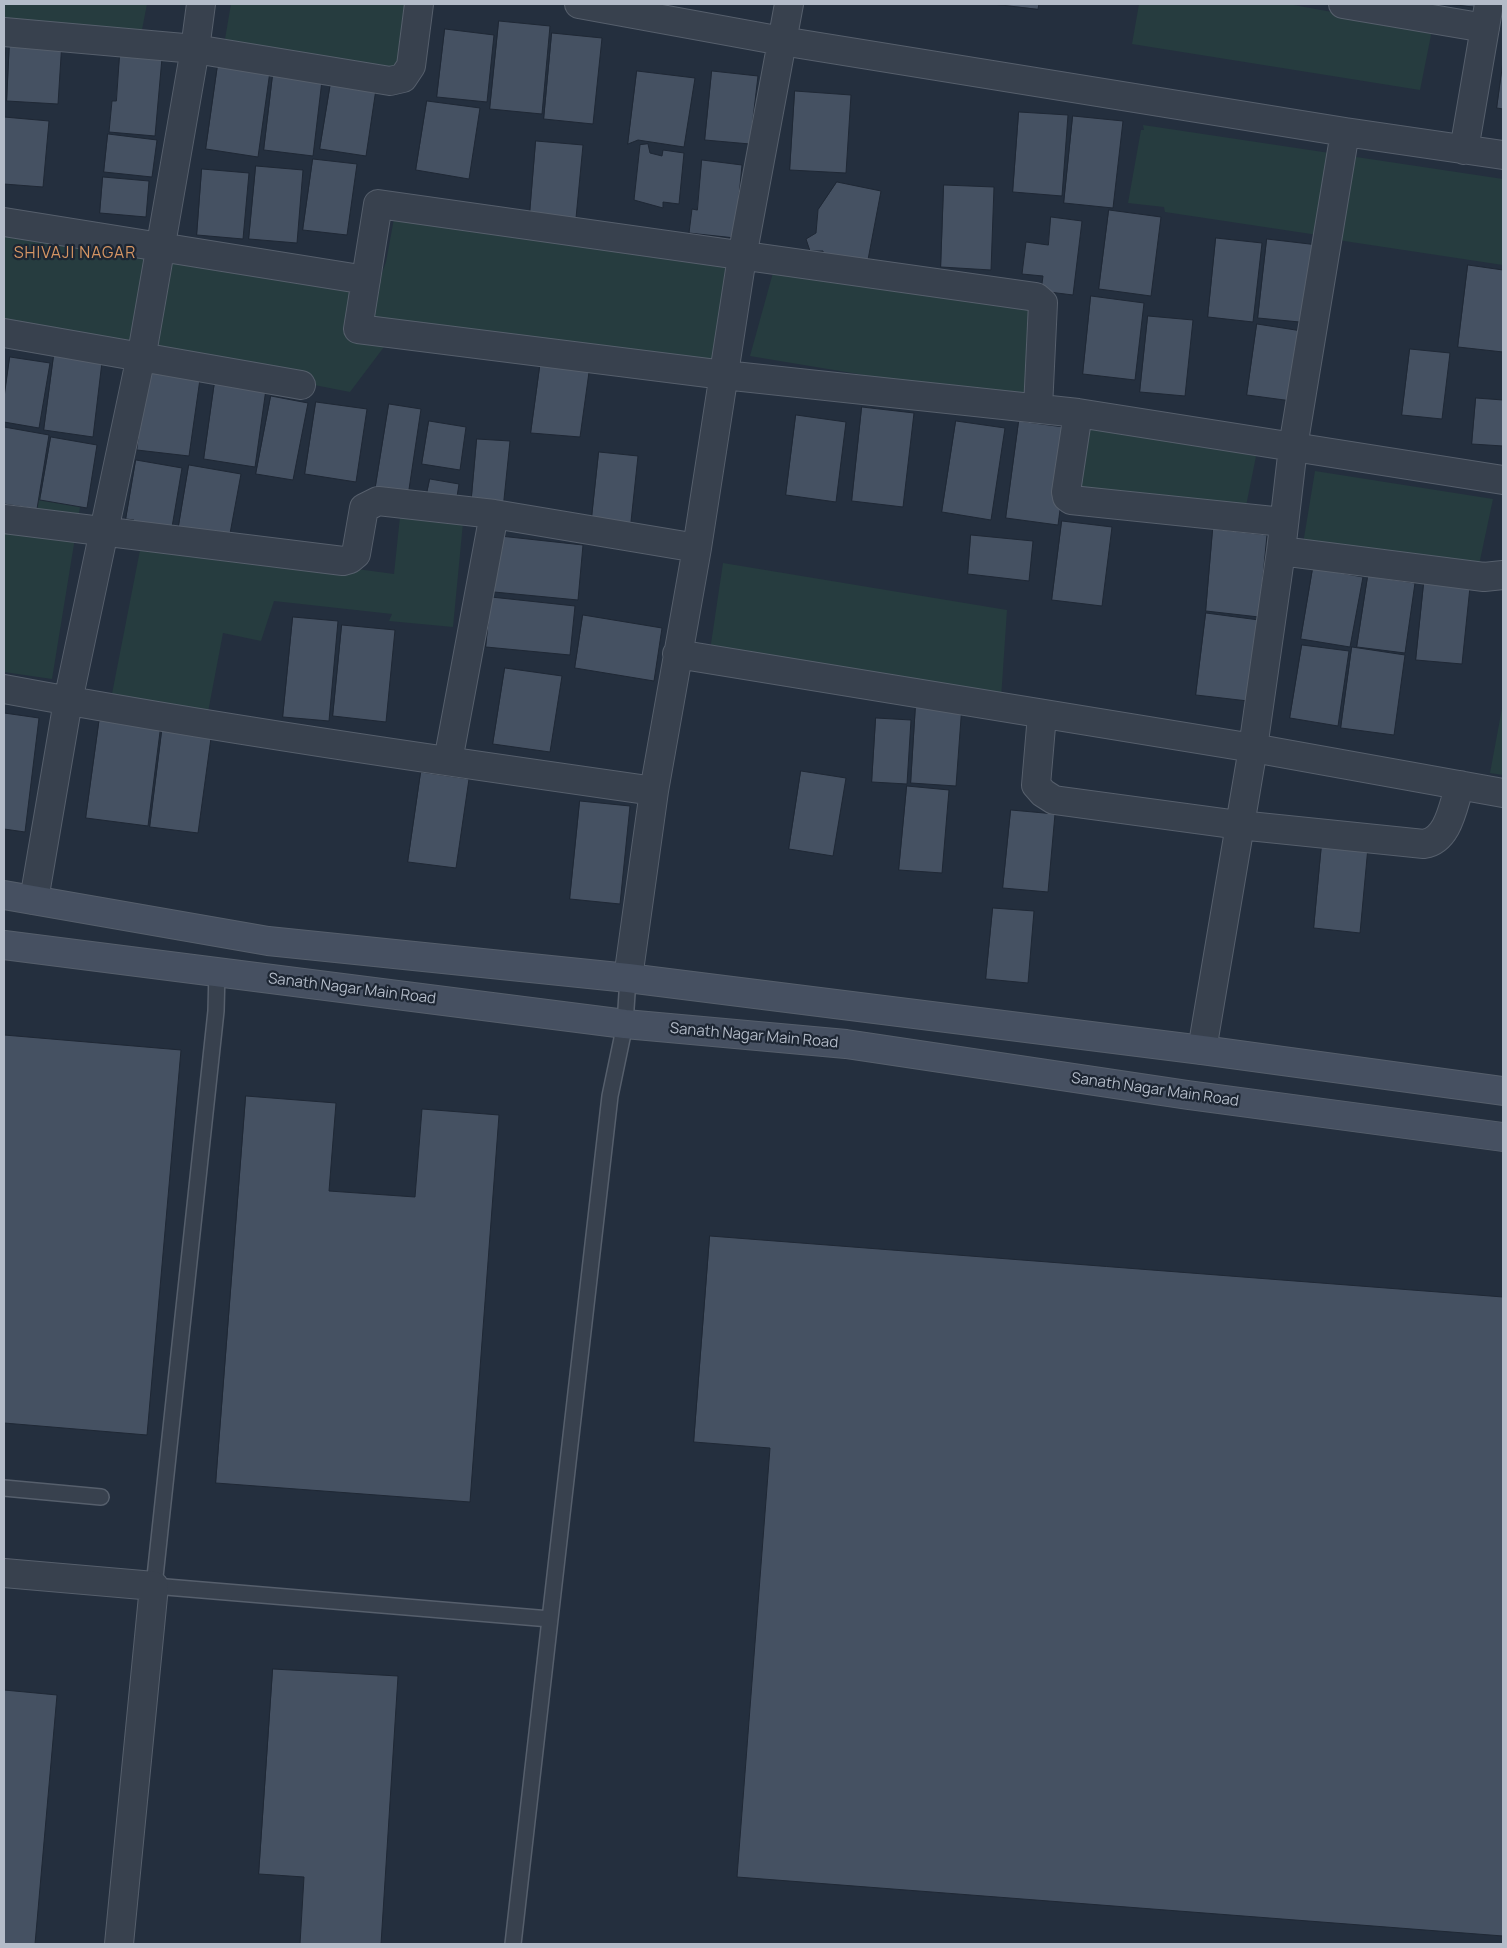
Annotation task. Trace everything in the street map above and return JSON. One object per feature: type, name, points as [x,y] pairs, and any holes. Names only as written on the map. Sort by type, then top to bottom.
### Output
[{"type":"street","points":[[34,900],[68,701],[140,357],[161,246],[201,4]]},
{"type":"street","points":[[4,32],[195,49],[390,81],[403,78],[411,66],[418,4]]},
{"type":"street","points":[[579,4],[782,40],[1345,132],[1503,154]]},
{"type":"street","points":[[628,978],[654,791],[697,548],[742,257],[789,4]]},
{"type":"street","points":[[1343,4],[1487,16],[1464,150]]},
{"type":"street","points":[[1202,1050],[1253,748],[1281,551],[1293,447],[1345,132]]},
{"type":"street","points":[[1038,408],[1043,303],[1036,297],[742,257],[378,204],[358,329],[724,375],[1078,413],[1503,480]]},
{"type":"street","points":[[4,222],[366,280]]},
{"type":"street","points":[[4,333],[301,385]]},
{"type":"street","points":[[1078,413],[1066,492],[1067,497],[1071,500],[1283,522]]},
{"type":"street","points":[[4,519],[343,561],[350,559],[356,554],[364,508],[378,501],[494,514],[697,548]]},
{"type":"street","points":[[448,761],[494,514]]},
{"type":"street","points":[[1281,551],[1484,577],[1503,575]]},
{"type":"street","points":[[677,654],[1253,748],[1460,786],[1503,792]]},
{"type":"street","points":[[4,689],[68,701],[448,761],[654,791]]},
{"type":"street","points":[[1042,715],[1036,785],[1043,793],[1054,800],[1239,825],[1424,844],[1432,843],[1444,831],[1460,786]]},
{"type":"street","points":[[4,895],[268,941],[628,978],[1202,1050],[1503,1092]]},
{"type":"street","name":"Sanath Nagar Main Road","points":[[4,945],[625,1024],[846,1044],[1178,1094],[1503,1137]]},
{"type":"street","points":[[4,1573],[154,1586],[119,1944]]},
{"type":"lane","points":[[218,971],[216,1011],[154,1586],[550,1619]]},
{"type":"lane","points":[[518,1944],[513,1944],[610,1096],[625,1024],[628,978]]},
{"type":"lane","points":[[4,1488],[100,1496]]},
{"type":"green space","points":[[4,4],[147,4],[140,40],[4,24]]},
{"type":"green space","points":[[231,4],[413,5],[400,71],[223,51]]},
{"type":"green space","points":[[1139,4],[1288,4],[1432,30],[1420,90],[1132,44]]},
{"type":"green space","points":[[1143,125],[1503,179],[1503,265],[1165,212],[1164,207],[1128,203],[1141,130],[1144,130]]},
{"type":"green space","points":[[395,213],[734,263],[715,365],[363,323],[386,262]]},
{"type":"green space","points":[[4,229],[152,252],[134,346],[4,323]]},
{"type":"green space","points":[[164,256],[358,285],[350,335],[387,343],[350,392],[151,353]]},
{"type":"green space","points":[[774,269],[1036,302],[1026,402],[750,356]]},
{"type":"green space","points":[[1080,418],[1258,446],[1245,511],[1068,491]]},
{"type":"green space","points":[[1315,471],[1493,499],[1479,565],[1303,544]]},
{"type":"green space","points":[[4,490],[81,501],[52,679],[4,672]]},
{"type":"green space","points":[[465,502],[453,627],[389,621],[392,614],[274,601],[261,641],[223,633],[208,712],[111,699],[142,540],[394,574],[401,507]]},
{"type":"green space","points":[[723,563],[1007,610],[1001,699],[708,664]]},
{"type":"green space","points":[[1503,703],[1503,775],[1490,773]]},
{"type":"building","points":[[993,4],[1039,4],[1038,9]]},
{"type":"building","points":[[1448,4],[1477,4],[1476,7]]},
{"type":"building","points":[[499,21],[550,26],[542,114],[490,109]]},
{"type":"building","points":[[445,29],[494,35],[487,102],[437,97]]},
{"type":"building","points":[[552,33],[602,38],[593,124],[544,119]]},
{"type":"building","points":[[4,38],[6,39],[4,97]]},
{"type":"building","points":[[10,38],[62,41],[58,104],[7,101]]},
{"type":"building","points":[[120,54],[162,58],[155,136],[109,132],[112,101],[116,101]]},
{"type":"building","points":[[219,57],[271,64],[258,157],[206,149]]},
{"type":"building","points":[[1503,62],[1503,109],[1497,108]]},
{"type":"building","points":[[274,66],[323,72],[313,156],[264,150]]},
{"type":"building","points":[[637,71],[695,78],[684,147],[638,140],[628,144]]},
{"type":"building","points":[[712,71],[758,76],[750,144],[705,140]]},
{"type":"building","points":[[331,82],[376,89],[366,156],[320,149]]},
{"type":"building","points":[[795,91],[851,95],[846,173],[790,170]]},
{"type":"building","points":[[427,101],[480,108],[469,179],[416,170]]},
{"type":"building","points":[[1019,112],[1068,115],[1062,196],[1013,192]]},
{"type":"building","points":[[1073,116],[1123,121],[1113,208],[1064,203]]},
{"type":"building","points":[[4,117],[49,121],[43,187],[4,184]]},
{"type":"building","points":[[108,134],[157,140],[152,177],[104,172]]},
{"type":"building","points":[[536,141],[583,145],[576,218],[530,213]]},
{"type":"building","points":[[648,144],[650,153],[662,156],[663,150],[684,153],[679,204],[663,202],[663,208],[634,200],[640,145]]},
{"type":"building","points":[[313,159],[357,164],[347,235],[303,230]]},
{"type":"building","points":[[702,160],[742,165],[735,238],[689,233],[692,209],[697,210]]},
{"type":"building","points":[[256,166],[303,170],[297,243],[249,239]]},
{"type":"building","points":[[202,169],[249,173],[243,239],[197,235]]},
{"type":"building","points":[[103,177],[149,181],[146,217],[100,213]]},
{"type":"building","points":[[837,182],[881,191],[867,265],[824,260],[823,251],[810,251],[806,239],[816,233],[818,210]]},
{"type":"building","points":[[944,185],[994,187],[991,270],[941,267]]},
{"type":"building","points":[[1109,210],[1161,217],[1151,296],[1099,289]]},
{"type":"building","points":[[1051,217],[1082,221],[1073,295],[1041,291],[1043,276],[1022,274],[1026,242],[1048,245]]},
{"type":"building","points":[[1216,238],[1262,243],[1253,322],[1208,317]]},
{"type":"building","points":[[1267,239],[1318,245],[1310,323],[1258,318]]},
{"type":"building","points":[[1468,265],[1503,270],[1503,352],[1458,347]]},
{"type":"building","points":[[1091,296],[1144,303],[1135,380],[1083,374]]},
{"type":"building","points":[[1148,316],[1193,320],[1185,396],[1140,392]]},
{"type":"building","points":[[1257,324],[1302,331],[1292,401],[1247,395]]},
{"type":"building","points":[[1410,349],[1450,353],[1442,419],[1402,415]]},
{"type":"building","points":[[542,352],[590,365],[580,437],[531,433]]},
{"type":"building","points":[[54,355],[102,362],[93,437],[44,430]]},
{"type":"building","points":[[10,357],[50,363],[39,428],[4,422],[4,398]]},
{"type":"building","points":[[148,364],[201,372],[189,456],[137,450]]},
{"type":"building","points":[[215,381],[266,389],[255,467],[204,459]]},
{"type":"building","points":[[271,396],[308,403],[293,480],[256,474]]},
{"type":"building","points":[[1476,398],[1503,400],[1503,446],[1472,444]]},
{"type":"building","points":[[316,402],[367,409],[356,482],[305,474]]},
{"type":"building","points":[[389,404],[421,409],[408,496],[375,491]]},
{"type":"building","points":[[862,407],[914,413],[903,507],[852,501]]},
{"type":"building","points":[[796,415],[846,422],[836,502],[786,495]]},
{"type":"building","points":[[429,421],[466,427],[460,470],[422,464]]},
{"type":"building","points":[[956,421],[1005,428],[991,520],[942,512]]},
{"type":"building","points":[[1019,421],[1071,428],[1058,525],[1006,518]]},
{"type":"building","points":[[4,427],[49,435],[37,509],[4,504]]},
{"type":"building","points":[[51,437],[97,445],[87,508],[40,500]]},
{"type":"building","points":[[477,439],[510,441],[503,509],[471,506]]},
{"type":"building","points":[[599,452],[638,456],[630,531],[591,526]]},
{"type":"building","points":[[136,460],[182,468],[171,533],[137,528],[134,520],[126,519]]},
{"type":"building","points":[[189,465],[241,474],[229,539],[178,531]]},
{"type":"building","points":[[430,479],[459,484],[456,503],[426,498]]},
{"type":"building","points":[[1062,521],[1112,527],[1102,606],[1052,600]]},
{"type":"building","points":[[1213,529],[1267,535],[1259,617],[1206,611]]},
{"type":"building","points":[[971,535],[1033,541],[1029,581],[968,574]]},
{"type":"building","points":[[500,536],[583,545],[578,600],[494,592]]},
{"type":"building","points":[[1313,568],[1363,577],[1350,647],[1301,639]]},
{"type":"building","points":[[1368,576],[1415,583],[1405,653],[1357,647]]},
{"type":"building","points":[[1424,583],[1470,587],[1462,664],[1416,660]]},
{"type":"building","points":[[491,597],[575,606],[570,655],[486,647]]},
{"type":"building","points":[[1206,613],[1259,620],[1248,701],[1196,695]]},
{"type":"building","points":[[583,615],[662,628],[654,681],[575,668]]},
{"type":"building","points":[[293,617],[338,621],[329,721],[283,717]]},
{"type":"building","points":[[342,625],[395,630],[386,722],[333,716]]},
{"type":"building","points":[[1302,645],[1349,651],[1338,726],[1290,718]]},
{"type":"building","points":[[1352,647],[1405,655],[1394,735],[1341,728]]},
{"type":"building","points":[[505,668],[562,676],[550,752],[493,744]]},
{"type":"building","points":[[916,703],[962,705],[956,786],[911,783]]},
{"type":"building","points":[[4,713],[39,718],[25,832],[4,829]]},
{"type":"building","points":[[100,716],[161,724],[148,826],[86,818]]},
{"type":"building","points":[[876,718],[911,720],[907,784],[872,782]]},
{"type":"building","points":[[162,731],[211,738],[198,833],[150,827]]},
{"type":"building","points":[[801,771],[846,778],[833,856],[789,849]]},
{"type":"building","points":[[421,772],[469,779],[456,868],[408,862]]},
{"type":"building","points":[[907,786],[949,790],[942,873],[899,870]]},
{"type":"building","points":[[580,801],[630,806],[620,904],[570,899]]},
{"type":"building","points":[[1011,810],[1055,814],[1048,892],[1003,888]]},
{"type":"building","points":[[1322,843],[1368,847],[1360,933],[1314,928]]},
{"type":"building","points":[[993,908],[1034,911],[1028,983],[986,979]]},
{"type":"building","points":[[4,1035],[181,1050],[147,1435],[4,1423]]},
{"type":"building","points":[[246,1096],[336,1103],[329,1191],[415,1197],[422,1109],[499,1115],[470,1502],[216,1483]]},
{"type":"building","points":[[710,1236],[1503,1297],[1503,1936],[737,1877],[770,1448],[694,1442]]},
{"type":"building","points":[[273,1669],[398,1676],[381,1944],[300,1944],[304,1877],[259,1874]]},
{"type":"building","points":[[4,1690],[57,1695],[35,1944],[4,1944]]},
{"type":"district","name":"SHIVAJI NAGAR","points":[[75,254]]}]
